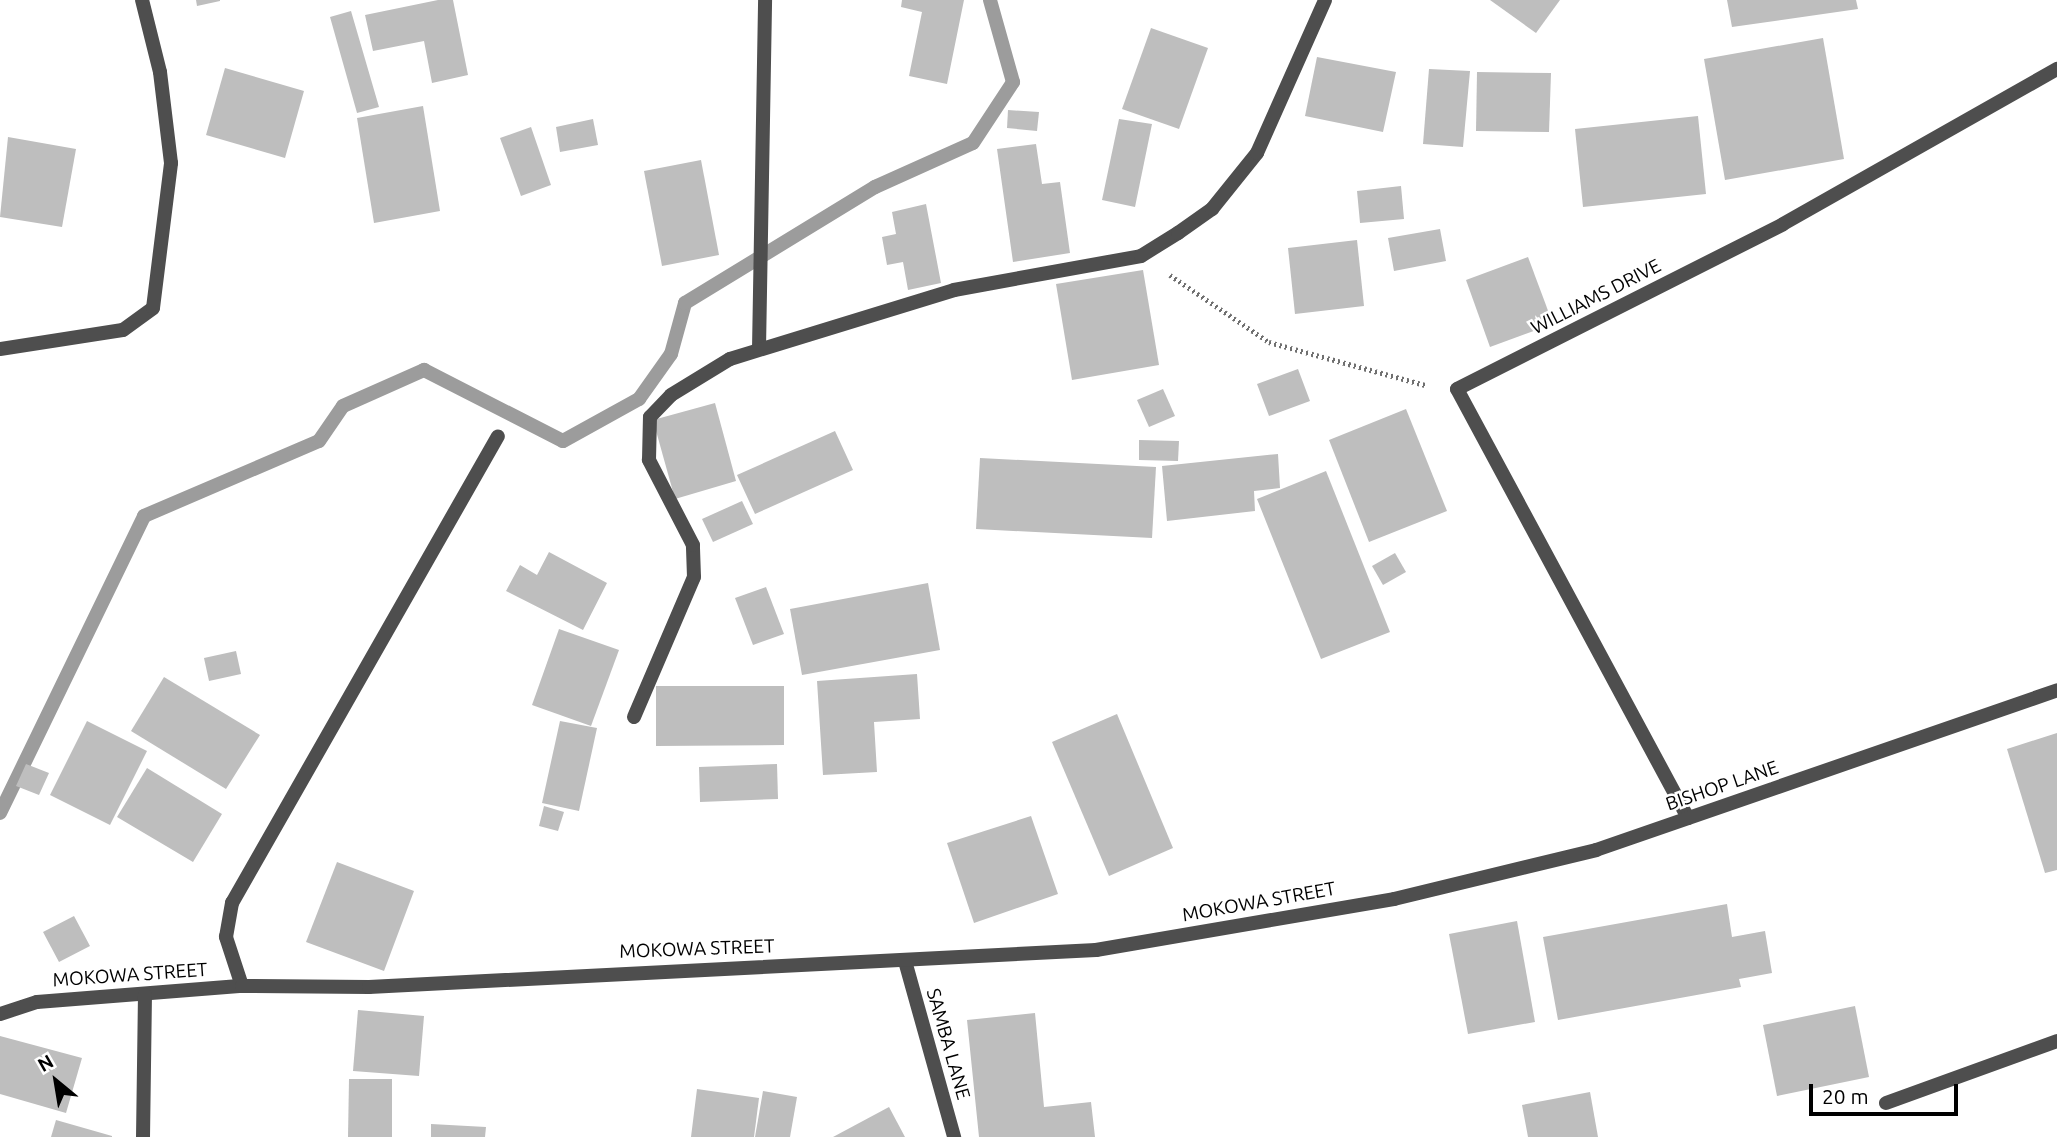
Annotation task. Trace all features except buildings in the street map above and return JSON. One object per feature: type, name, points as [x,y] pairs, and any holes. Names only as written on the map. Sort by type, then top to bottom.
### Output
[{"type":"street","points":[[0,349],[123,330],[153,308],[171,163],[160,72],[142,0]]},
{"type":"street","points":[[759,349],[765,0]]},
{"type":"street","points":[[634,717],[694,577],[693,545],[649,460],[650,417],[704,373],[759,349],[954,290],[1140,256],[1212,209],[1256,153],[1325,0]]},
{"type":"street","name":"WILLIAMS DRIVE","points":[[1457,389],[1783,224],[2057,69]]},
{"type":"street","points":[[1457,389],[1688,818]]},
{"type":"street","points":[[242,986],[226,937],[232,903],[498,436]]},
{"type":"street","name":"BISHOP LANE","points":[[1394,899],[1596,850],[2057,690]]},
{"type":"street","name":"MOKOWA STREET","points":[[0,1014],[37,1002],[242,986],[369,987],[1096,950],[1394,899]]},
{"type":"street","name":"SAMBA LANE","points":[[905,961],[954,1137]]},
{"type":"street","points":[[143,1137],[145,995]]},
{"type":"street","points":[[1885,1104],[2057,1041]]},
{"type":"path","points":[[1140,256],[1269,342],[1412,384],[1457,389]]},
{"type":"waterway","points":[[0,813],[144,516],[319,441],[343,406],[424,370],[563,441],[639,399],[671,354],[685,303],[875,187],[973,143],[1013,82],[990,0]]}]
